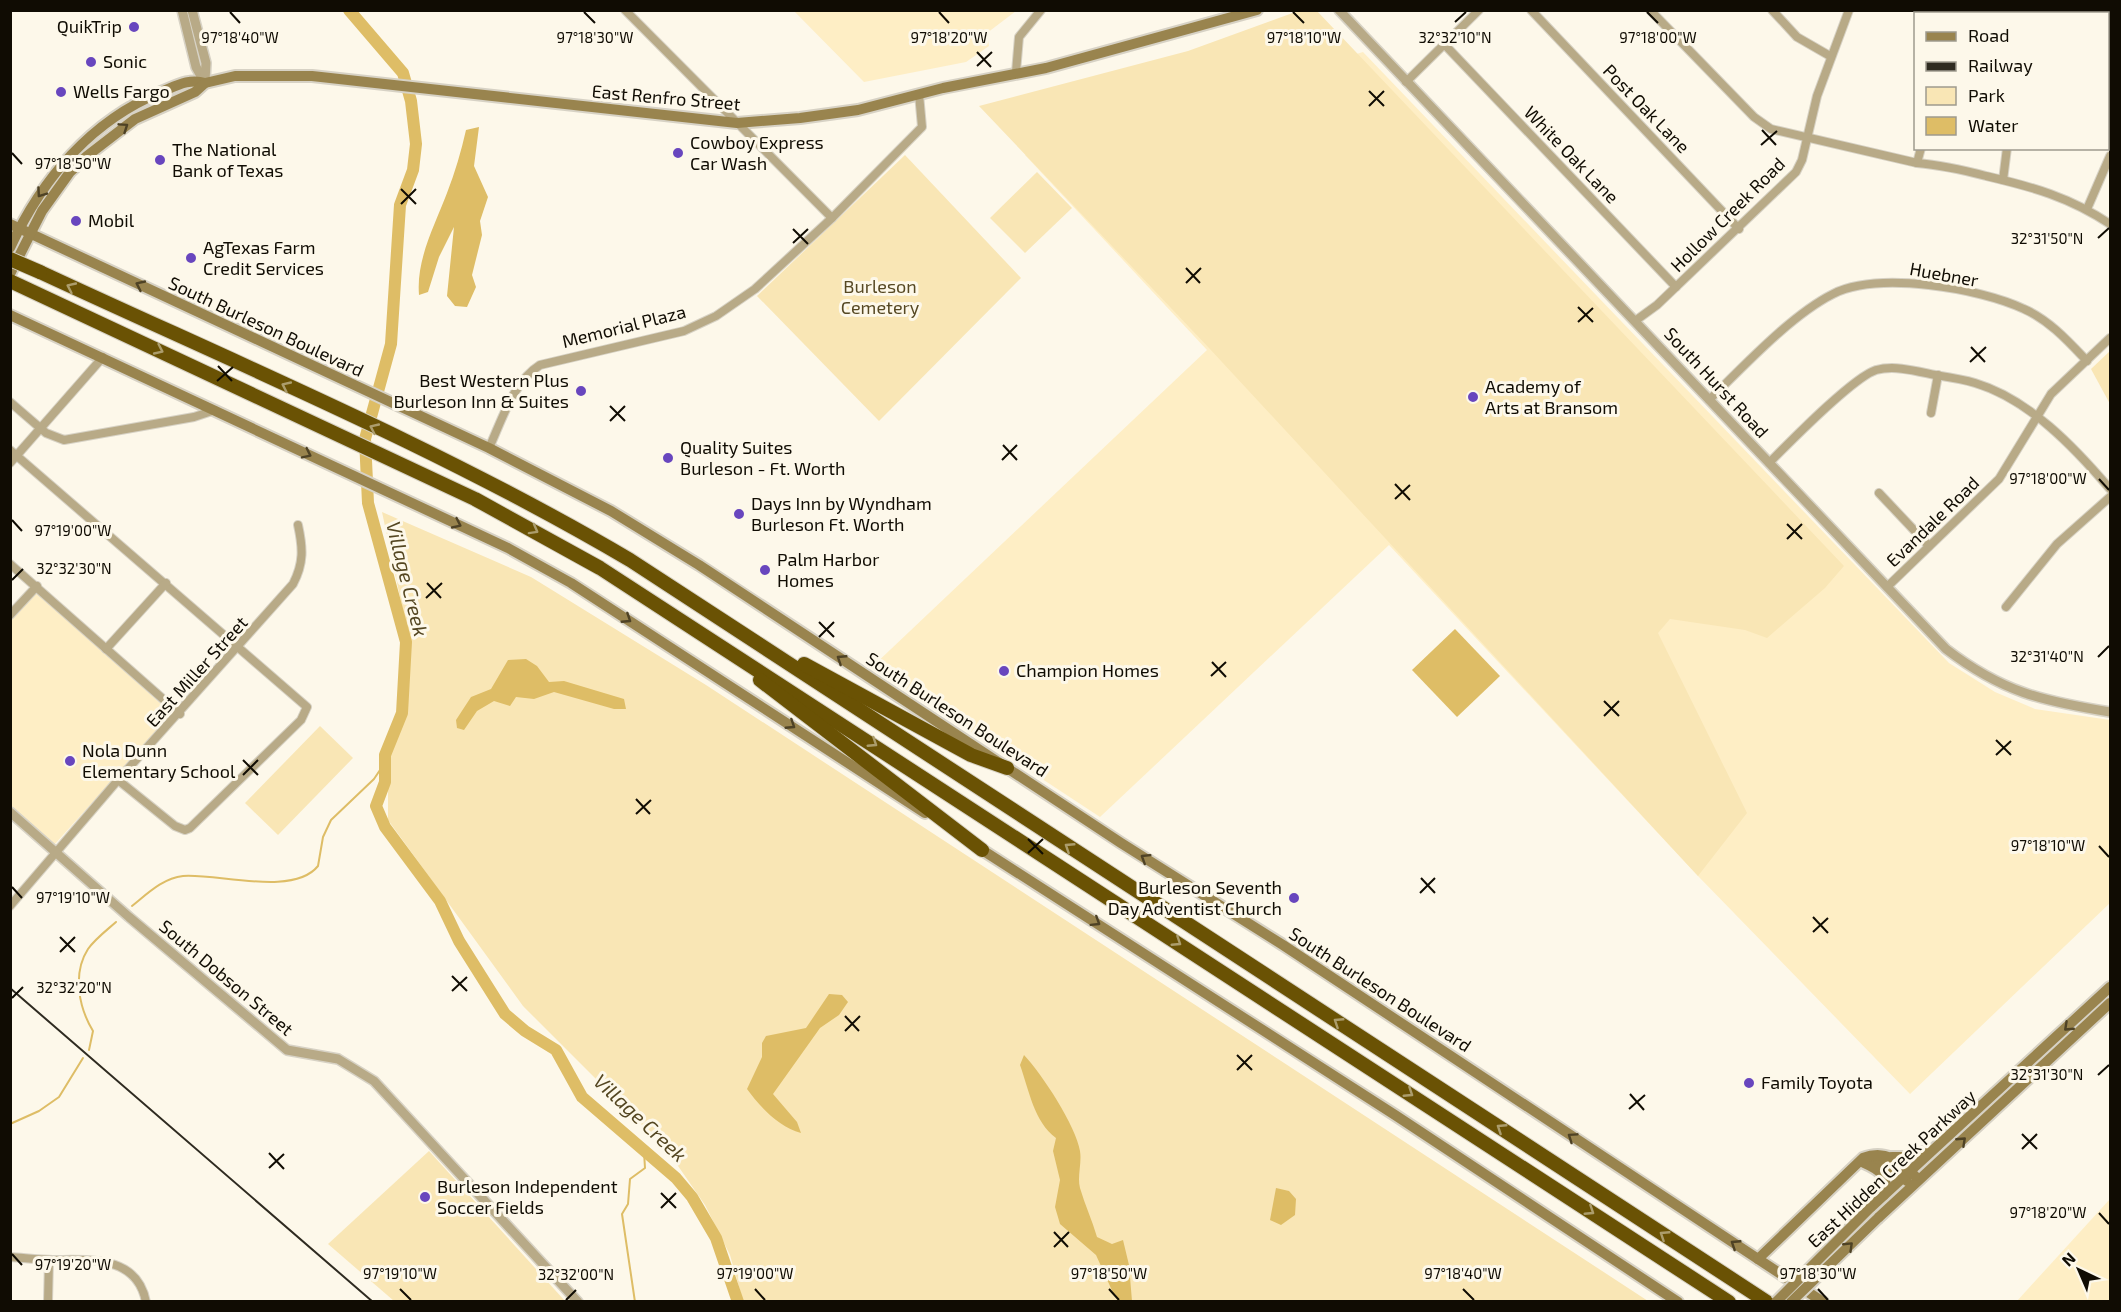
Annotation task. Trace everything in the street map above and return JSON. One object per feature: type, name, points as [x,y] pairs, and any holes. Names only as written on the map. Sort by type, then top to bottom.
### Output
[{"type":"highway","points":[[10,258],[408,444],[588,535],[1767,1302]]},
{"type":"highway","points":[[10,281],[475,499],[562,545],[700,631],[1730,1302]]},
{"type":"highway","points":[[717,617],[971,755],[1007,768]]},
{"type":"highway","points":[[700,631],[717,647],[982,850]]},
{"type":"main road","name":"East Renfro Street","points":[[10,274],[31,232],[70,172],[135,119],[195,92],[205,83],[235,76],[270,74],[367,82],[738,123],[858,110],[1016,72],[1046,68],[1172,36],[1257,10]]},
{"type":"main road","name":"East Renfro Street","points":[[10,248],[15,226],[68,157],[104,124],[137,103],[184,83],[195,80],[205,83]]},
{"type":"main road","points":[[70,172],[72,164],[104,132],[106,128],[104,124]]},
{"type":"main road","name":"South Burleson Boulevard","points":[[15,226],[416,416],[489,448],[611,512],[699,565],[1007,768],[1283,945],[1823,1302]]},
{"type":"main road","points":[[10,315],[508,548],[571,583],[1366,1096],[1678,1302]]},
{"type":"main road","name":"East Hidden Creek Parkway","points":[[1776,1302],[1870,1208],[1972,1117],[2110,987]]},
{"type":"main road","name":"East Hidden Creek Parkway","points":[[1791,1302],[2110,1003]]},
{"type":"main road","points":[[1758,1259],[1859,1161],[1875,1154],[1892,1157],[1921,1155],[1962,1120],[1972,1117]]},
{"type":"main road","points":[[1892,1157],[1916,1184]]},
{"type":"main road","points":[[1859,1161],[1883,1162],[1907,1174]]},
{"type":"main road","points":[[1859,1161],[1884,1175],[1887,1181],[1883,1196]]},
{"type":"street","points":[[182,10],[196,67],[205,83]]},
{"type":"street","points":[[192,10],[206,63],[205,83]]},
{"type":"street","points":[[625,10],[832,218]]},
{"type":"street","points":[[1016,72],[1019,37],[1041,10]]},
{"type":"street","name":"South Hurst Road","points":[[1339,10],[1946,649],[1990,679],[2039,699],[2110,712]]},
{"type":"street","points":[[1406,82],[1479,10]]},
{"type":"street","name":"Post Oak Lane","points":[[1531,10],[1739,229]]},
{"type":"street","points":[[1650,10],[1754,117],[1771,129],[1917,163],[1938,165],[2036,187],[2087,209],[2110,224]]},
{"type":"street","points":[[1772,10],[1797,37],[1830,56]]},
{"type":"street","name":"Hollow Creek Road","points":[[1635,321],[1739,229],[1796,172],[1808,139],[1830,56],[1849,10]]},
{"type":"street","name":"White Oak Lane","points":[[1444,44],[1676,286]]},
{"type":"street","name":"Memorial Plaza","points":[[489,448],[517,389],[532,369],[549,361],[684,331],[716,316],[755,288],[832,218],[922,127],[919,94]]},
{"type":"street","points":[[1917,163],[1920,150]]},
{"type":"street","points":[[2003,180],[2007,150]]},
{"type":"street","points":[[2087,209],[2110,156]]},
{"type":"street","name":"Huebner","points":[[1709,400],[1801,315],[1833,293],[1860,285],[1917,283],[1988,297],[2024,309],[2058,330],[2087,361]]},
{"type":"street","name":"Evandale Road","points":[[1887,587],[1999,479],[2051,394],[2110,338]]},
{"type":"street","points":[[10,463],[103,357]]},
{"type":"street","points":[[1769,463],[1855,383],[1875,370],[1896,368],[1976,383],[2037,417],[2074,449],[2110,489]]},
{"type":"street","points":[[1930,413],[1938,375]]},
{"type":"street","points":[[10,402],[41,429],[58,439],[79,438],[194,417],[214,410]]},
{"type":"street","points":[[10,450],[307,706],[301,720],[186,830],[175,826],[118,780]]},
{"type":"street","points":[[1879,493],[1929,546]]},
{"type":"street","points":[[2006,607],[2057,544],[2110,497]]},
{"type":"street","name":"East Miller Street","points":[[10,906],[118,780],[239,647],[297,577],[303,550],[298,525]]},
{"type":"street","points":[[10,564],[180,714]]},
{"type":"street","points":[[106,650],[166,583]]},
{"type":"street","points":[[10,615],[37,586]]},
{"type":"street","name":"South Dobson Street","points":[[10,812],[287,1050],[338,1059],[374,1081],[578,1302]]},
{"type":"street","points":[[10,1257],[49,1260],[96,1259],[116,1264],[138,1281],[146,1302]]},
{"type":"street","points":[[48,1302],[49,1260]]},
{"type":"shaded area","points":[[794,11],[1016,11],[987,33],[989,46],[966,62],[864,82]]},
{"type":"shaded area","name":"Academy of Arts at Bransom","points":[[1363,52],[1949,663],[1995,692],[2035,709],[2110,720],[2110,903],[1910,1094],[1698,876],[1389,545],[1100,817],[872,667],[1207,350],[1025,155]]},
{"type":"shaded area","name":"Nola Dunn Elementary School","points":[[37,592],[172,714],[54,845],[11,808],[10,621]]},
{"type":"shaded area","points":[[2110,1199],[2110,1301],[2017,1301]]},
{"type":"green space","name":"Academy of Arts at Bransom","points":[[1298,11],[1317,11],[1844,566],[1825,588],[1767,638],[1745,630],[1670,619],[1658,633],[1747,813],[1698,876],[1209,348],[979,106],[1188,51]]},
{"type":"green space","name":"Burleson Cemetery","points":[[905,155],[1021,278],[879,421],[757,296]]},
{"type":"green space","points":[[1037,172],[1072,208],[1025,253],[990,218]]},
{"type":"green space","points":[[2110,351],[2110,404],[2091,369]]},
{"type":"green space","points":[[382,512],[531,577],[706,685],[1648,1301],[743,1301],[730,1255],[705,1205],[667,1150],[523,1006],[388,820],[388,754],[405,716],[410,644]]},
{"type":"green space","points":[[320,726],[353,758],[278,835],[245,803]]},
{"type":"green space","name":"Burleson Independent Soccer Fields","points":[[429,1151],[565,1301],[394,1301],[328,1244]]},
{"type":"water","points":[[479,127],[474,166],[488,197],[480,221],[482,235],[472,275],[476,287],[467,307],[455,306],[447,296],[454,227],[439,257],[428,292],[419,295],[420,268],[427,242],[455,170],[466,130]]},
{"type":"water","points":[[1455,629],[1500,676],[1457,717],[1412,670]]},
{"type":"water","points":[[526,659],[537,666],[549,682],[564,681],[624,699],[626,709],[614,709],[554,692],[534,699],[516,697],[510,706],[494,701],[477,711],[464,730],[457,728],[456,720],[471,697],[491,689],[508,660]]},
{"type":"water","points":[[829,994],[842,995],[848,1002],[839,1015],[820,1028],[773,1094],[797,1122],[801,1133],[771,1116],[747,1089],[762,1057],[762,1043],[766,1036],[806,1028]]},
{"type":"water","points":[[1024,1055],[1040,1074],[1057,1101],[1077,1140],[1080,1151],[1080,1188],[1097,1237],[1112,1244],[1123,1240],[1129,1265],[1132,1301],[1121,1301],[1114,1295],[1096,1255],[1060,1224],[1055,1207],[1060,1180],[1053,1151],[1056,1138],[1042,1123],[1033,1105],[1020,1065]]},
{"type":"water","points":[[1276,1188],[1289,1191],[1296,1199],[1295,1215],[1281,1225],[1270,1220]]},
{"type":"waterway","name":"Village Creek","points":[[349,10],[403,73],[411,101],[416,144],[413,170],[400,205],[391,344],[365,439],[368,503],[406,642],[402,713],[385,755],[385,782],[376,806],[385,827],[440,901],[459,941],[505,1014],[525,1031],[556,1050],[582,1097],[676,1178],[692,1197],[716,1238],[738,1302]]},
{"type":"waterway","points":[[132,906],[162,883],[176,877],[198,876],[273,882],[306,875],[318,866],[323,837],[331,820],[374,779],[384,764]]},
{"type":"waterway","points":[[89,1050],[93,1031],[81,1002],[80,969],[88,949],[116,922]]},
{"type":"waterway","points":[[10,1124],[39,1111],[59,1097],[83,1058]]},
{"type":"waterway","points":[[635,1302],[622,1214],[628,1204],[630,1179],[645,1168],[644,1152]]},
{"type":"railway","points":[[10,988],[373,1302]]},
{"type":"place","name":"QuikTrip","points":[[134,27]]},
{"type":"place","name":"Sonic","points":[[91,62]]},
{"type":"place","name":"Wells Fargo","points":[[61,92]]},
{"type":"place","name":"Cowboy Express Car Wash","points":[[678,153]]},
{"type":"place","name":"The National Bank of Texas","points":[[160,160]]},
{"type":"place","name":"Mobil","points":[[76,221]]},
{"type":"place","name":"AgTexas Farm Credit Services","points":[[191,258]]},
{"type":"place","name":"Best Western Plus Burleson Inn & Suites","points":[[581,391]]},
{"type":"place","name":"Academy of Arts at Bransom","points":[[1473,397]]},
{"type":"place","name":"Quality Suites Burleson - Ft. Worth","points":[[668,458]]},
{"type":"place","name":"Days Inn by Wyndham Burleson Ft. Worth","points":[[739,514]]},
{"type":"place","name":"Palm Harbor Homes","points":[[765,570]]},
{"type":"place","name":"Champion Homes","points":[[1004,671]]},
{"type":"place","name":"Nola Dunn Elementary School","points":[[70,761]]},
{"type":"place","name":"Burleson Seventh Day Adventist Church","points":[[1294,898]]},
{"type":"place","name":"Family Toyota","points":[[1749,1083]]},
{"type":"place","name":"Burleson Independent Soccer Fields","points":[[425,1197]]}]
